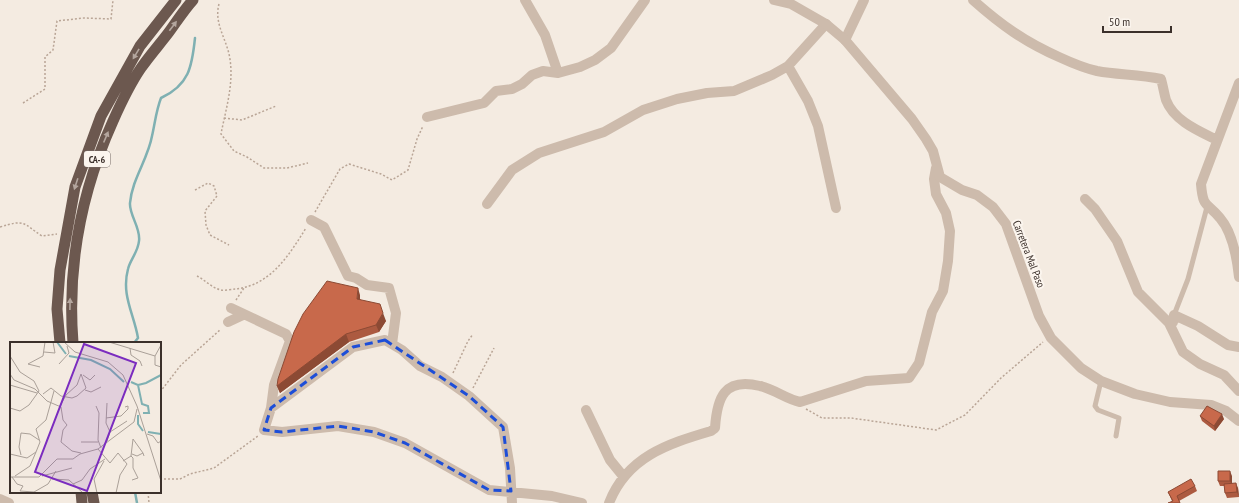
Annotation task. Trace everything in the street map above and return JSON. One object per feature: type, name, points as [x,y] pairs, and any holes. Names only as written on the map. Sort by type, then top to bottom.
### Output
[{"type":"highway","name":"CA-6","points":[[60,342],[57,308],[65,234],[74,187],[101,116],[140,46],[176,0]]},
{"type":"highway","name":"CA-6","points":[[73,342],[70,308],[76,239],[92,175],[120,105],[140,68],[193,0]]},
{"type":"highway","points":[[81,493],[82,503]]},
{"type":"highway","points":[[92,493],[94,503]]},
{"type":"street","points":[[525,0],[545,35],[558,73]]},
{"type":"street","points":[[428,117],[484,103],[496,91],[512,90],[532,75],[543,71],[558,73],[580,67],[596,60],[611,48],[645,0]]},
{"type":"street","name":"Carretera Mal Paso","points":[[774,0],[791,4],[826,24],[845,40],[922,134],[933,151],[936,168],[940,177],[947,183],[977,195],[993,207],[1006,224],[1039,316],[1051,338],[1081,368],[1101,381],[1135,394],[1170,402],[1211,405],[1226,411],[1239,421]]},
{"type":"street","points":[[845,40],[864,0]]},
{"type":"street","points":[[973,0],[1000,24],[1020,38],[1082,68],[1099,72],[1141,74],[1161,79],[1166,100],[1177,116],[1193,128],[1217,140]]},
{"type":"street","points":[[486,204],[512,170],[539,153],[604,132],[643,110],[677,99],[707,93],[734,91],[788,66],[826,24]]},
{"type":"street","points":[[788,66],[808,101],[818,126],[836,208]]},
{"type":"street","points":[[1239,83],[1201,184],[1202,199],[1220,218],[1230,236],[1238,264],[1239,277]]},
{"type":"street","points":[[609,503],[614,490],[623,476],[656,450],[671,443],[711,431],[715,428],[716,408],[720,396],[728,389],[739,383],[761,386],[800,402],[866,381],[909,378],[919,363],[932,312],[943,291],[948,261],[950,231],[946,213],[936,194],[934,179],[936,168]]},
{"type":"street","points":[[1085,199],[1096,209],[1117,241],[1138,292],[1172,319],[1198,326],[1228,345],[1239,347]]},
{"type":"street","points":[[311,220],[324,227],[348,276],[356,278],[367,285],[389,288],[396,313],[392,344]]},
{"type":"street","points":[[231,308],[286,334],[289,337],[290,342],[279,366],[274,385],[271,408],[264,430],[282,432],[338,426],[374,432],[404,443],[489,490],[552,496],[582,503]]},
{"type":"street","points":[[228,322],[243,315]]},
{"type":"street","points":[[1172,319],[1183,352],[1200,364],[1224,375],[1239,391]]},
{"type":"street","points":[[271,408],[353,347],[385,340],[402,350],[420,366],[449,382],[470,396],[503,427],[510,468],[512,503]]},
{"type":"street","points":[[586,410],[610,460],[623,476]]},
{"type":"street","points":[[0,499],[9,503]]},
{"type":"lane","points":[[1172,319],[1188,279],[1208,207]]},
{"type":"lane","points":[[1101,381],[1095,406],[1098,410],[1120,418],[1116,436]]},
{"type":"path","points":[[23,103],[45,89],[45,57],[53,50],[57,21],[84,18],[111,19],[113,0]]},
{"type":"path","points":[[219,4],[216,14],[229,54],[231,87],[221,134],[234,151],[247,156],[264,168],[287,168],[308,163]]},
{"type":"path","points":[[224,118],[242,120],[276,106]]},
{"type":"path","points":[[197,276],[211,286],[222,291],[244,288],[257,284],[284,262],[296,246],[340,169],[349,164],[381,174],[392,180],[408,170],[417,139],[428,117]]},
{"type":"path","points":[[195,190],[208,183],[214,186],[218,196],[205,211],[206,225],[210,235],[229,245]]},
{"type":"path","points":[[0,227],[20,222],[28,224],[42,236],[65,234]]},
{"type":"path","points":[[231,308],[244,288]]},
{"type":"path","points":[[161,391],[181,365],[205,345],[228,322]]},
{"type":"path","points":[[449,382],[468,341],[473,334]]},
{"type":"path","points":[[800,402],[808,411],[822,418],[852,418],[936,430],[964,416],[1001,378],[1043,342],[1051,338]]},
{"type":"path","points":[[470,396],[494,348]]},
{"type":"path","points":[[161,479],[180,479],[190,474],[214,468],[225,458],[243,448],[264,430]]},
{"type":"path","points":[[148,493],[149,503]]},
{"type":"highlighted area","points":[[385,340],[469,396],[503,427],[511,491],[489,490],[405,443],[374,432],[338,426],[282,432],[264,430],[271,408],[353,347]]},
{"type":"building","points":[[327,281],[358,288],[357,299],[380,304],[383,313],[376,325],[346,334],[277,386],[294,332],[303,314]]},
{"type":"building","points":[[1207,406],[1222,414],[1214,426],[1200,416]]},
{"type":"building","points":[[1218,471],[1230,471],[1230,481],[1218,481]]},
{"type":"building","points":[[1191,479],[1195,486],[1177,496],[1180,503],[1168,503],[1173,501],[1168,492]]},
{"type":"building","points":[[1236,483],[1237,492],[1225,493],[1224,484]]},
{"type":"waterway","points":[[135,342],[138,338],[126,287],[126,278],[129,266],[136,252],[139,241],[138,231],[130,208],[131,194],[150,144],[161,98],[178,87],[187,74],[192,58],[195,38]]},
{"type":"waterway","points":[[135,493],[137,503]]}]
